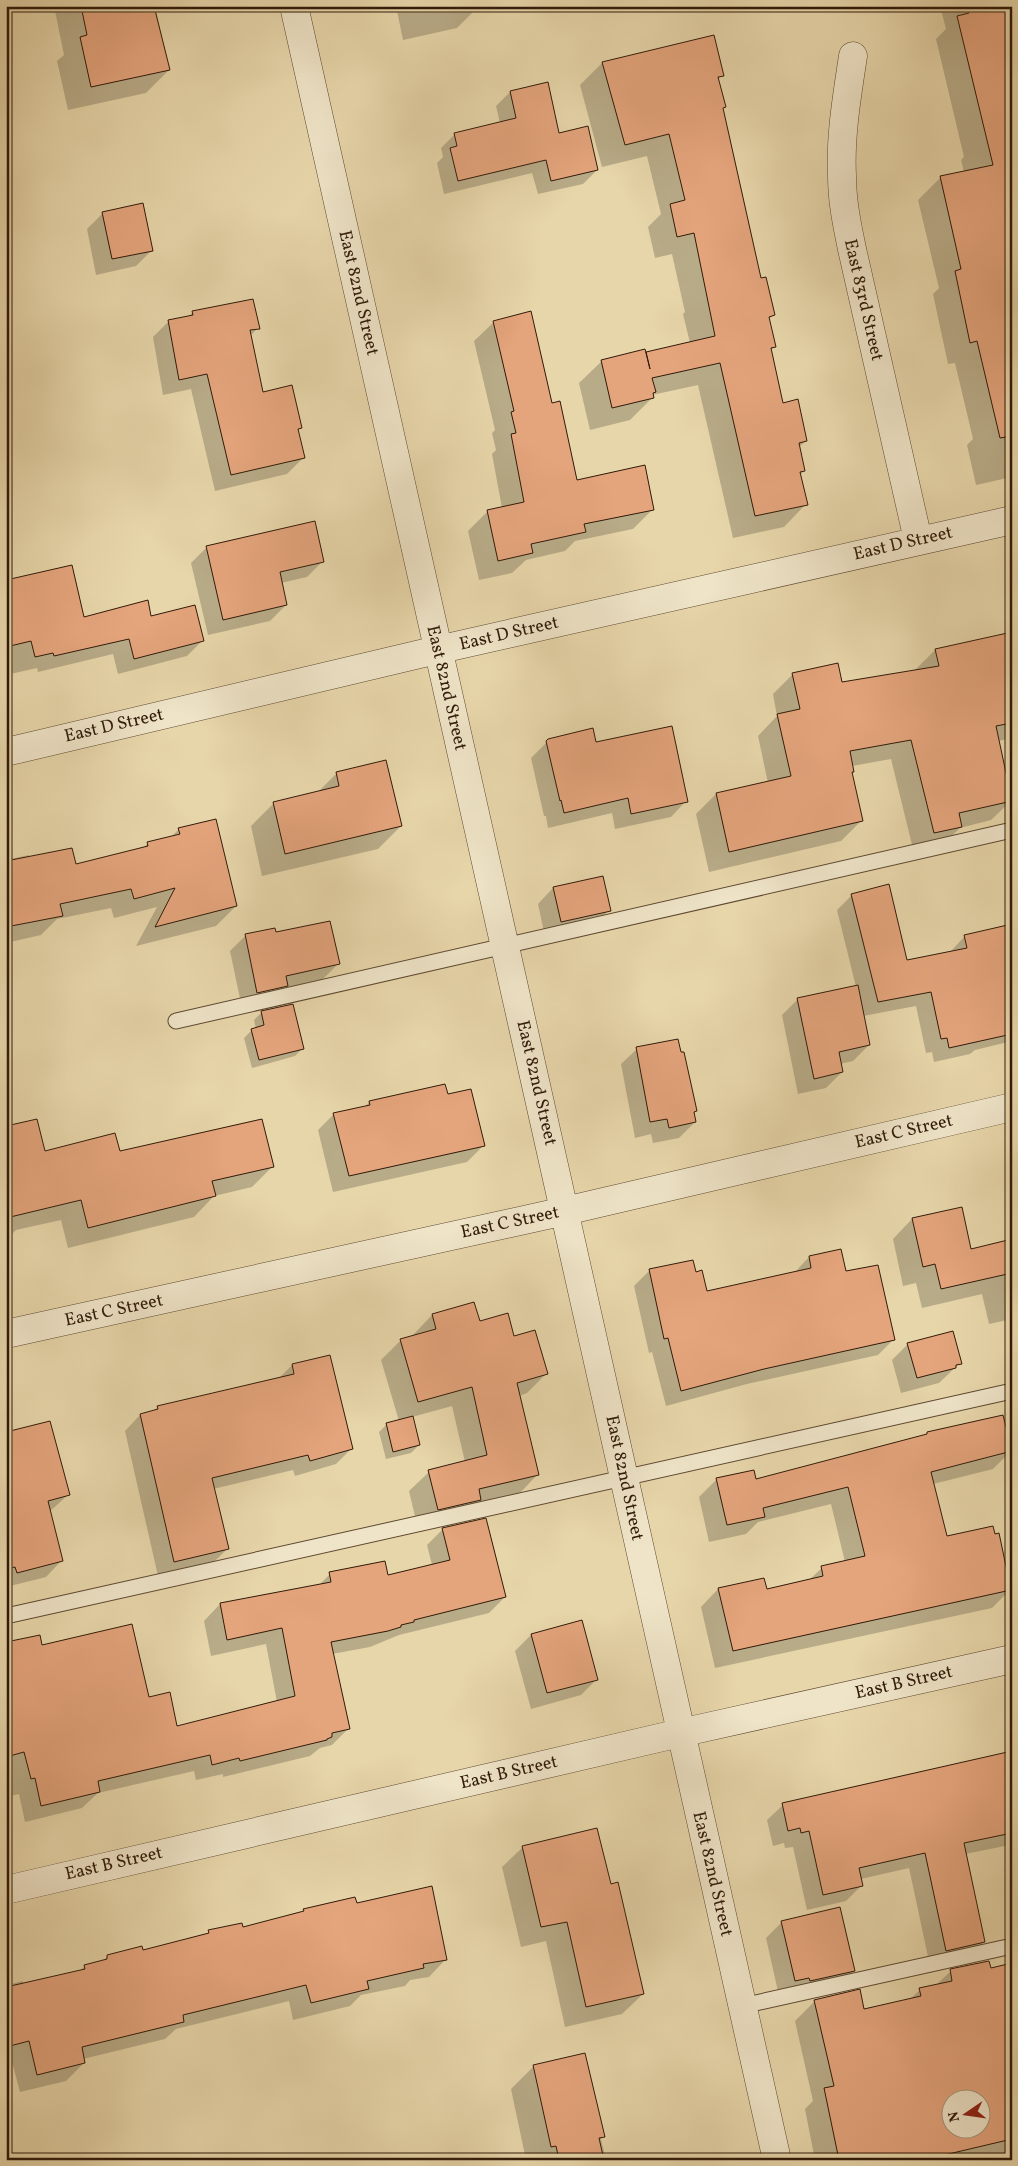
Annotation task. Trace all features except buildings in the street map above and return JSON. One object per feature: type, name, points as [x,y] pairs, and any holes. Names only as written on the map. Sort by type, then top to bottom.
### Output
[{"type":"street","name":"East 82nd Street","points":[[294,6],[777,2160]]},
{"type":"street","name":"East 83rd Street","points":[[852,56],[843,123],[842,176],[845,212],[918,540]]},
{"type":"street","name":"East D Street","points":[[6,752],[437,650],[1012,520]]},
{"type":"street","name":"East C Street","points":[[6,1334],[565,1211],[1012,1107]]},
{"type":"street","name":"East B Street","points":[[6,1890],[680,1733],[1012,1659]]},
{"type":"lane","points":[[176,1021],[1012,830]]},
{"type":"lane","points":[[6,1616],[1012,1391]]},
{"type":"lane","points":[[742,2006],[1012,1946]]}]
